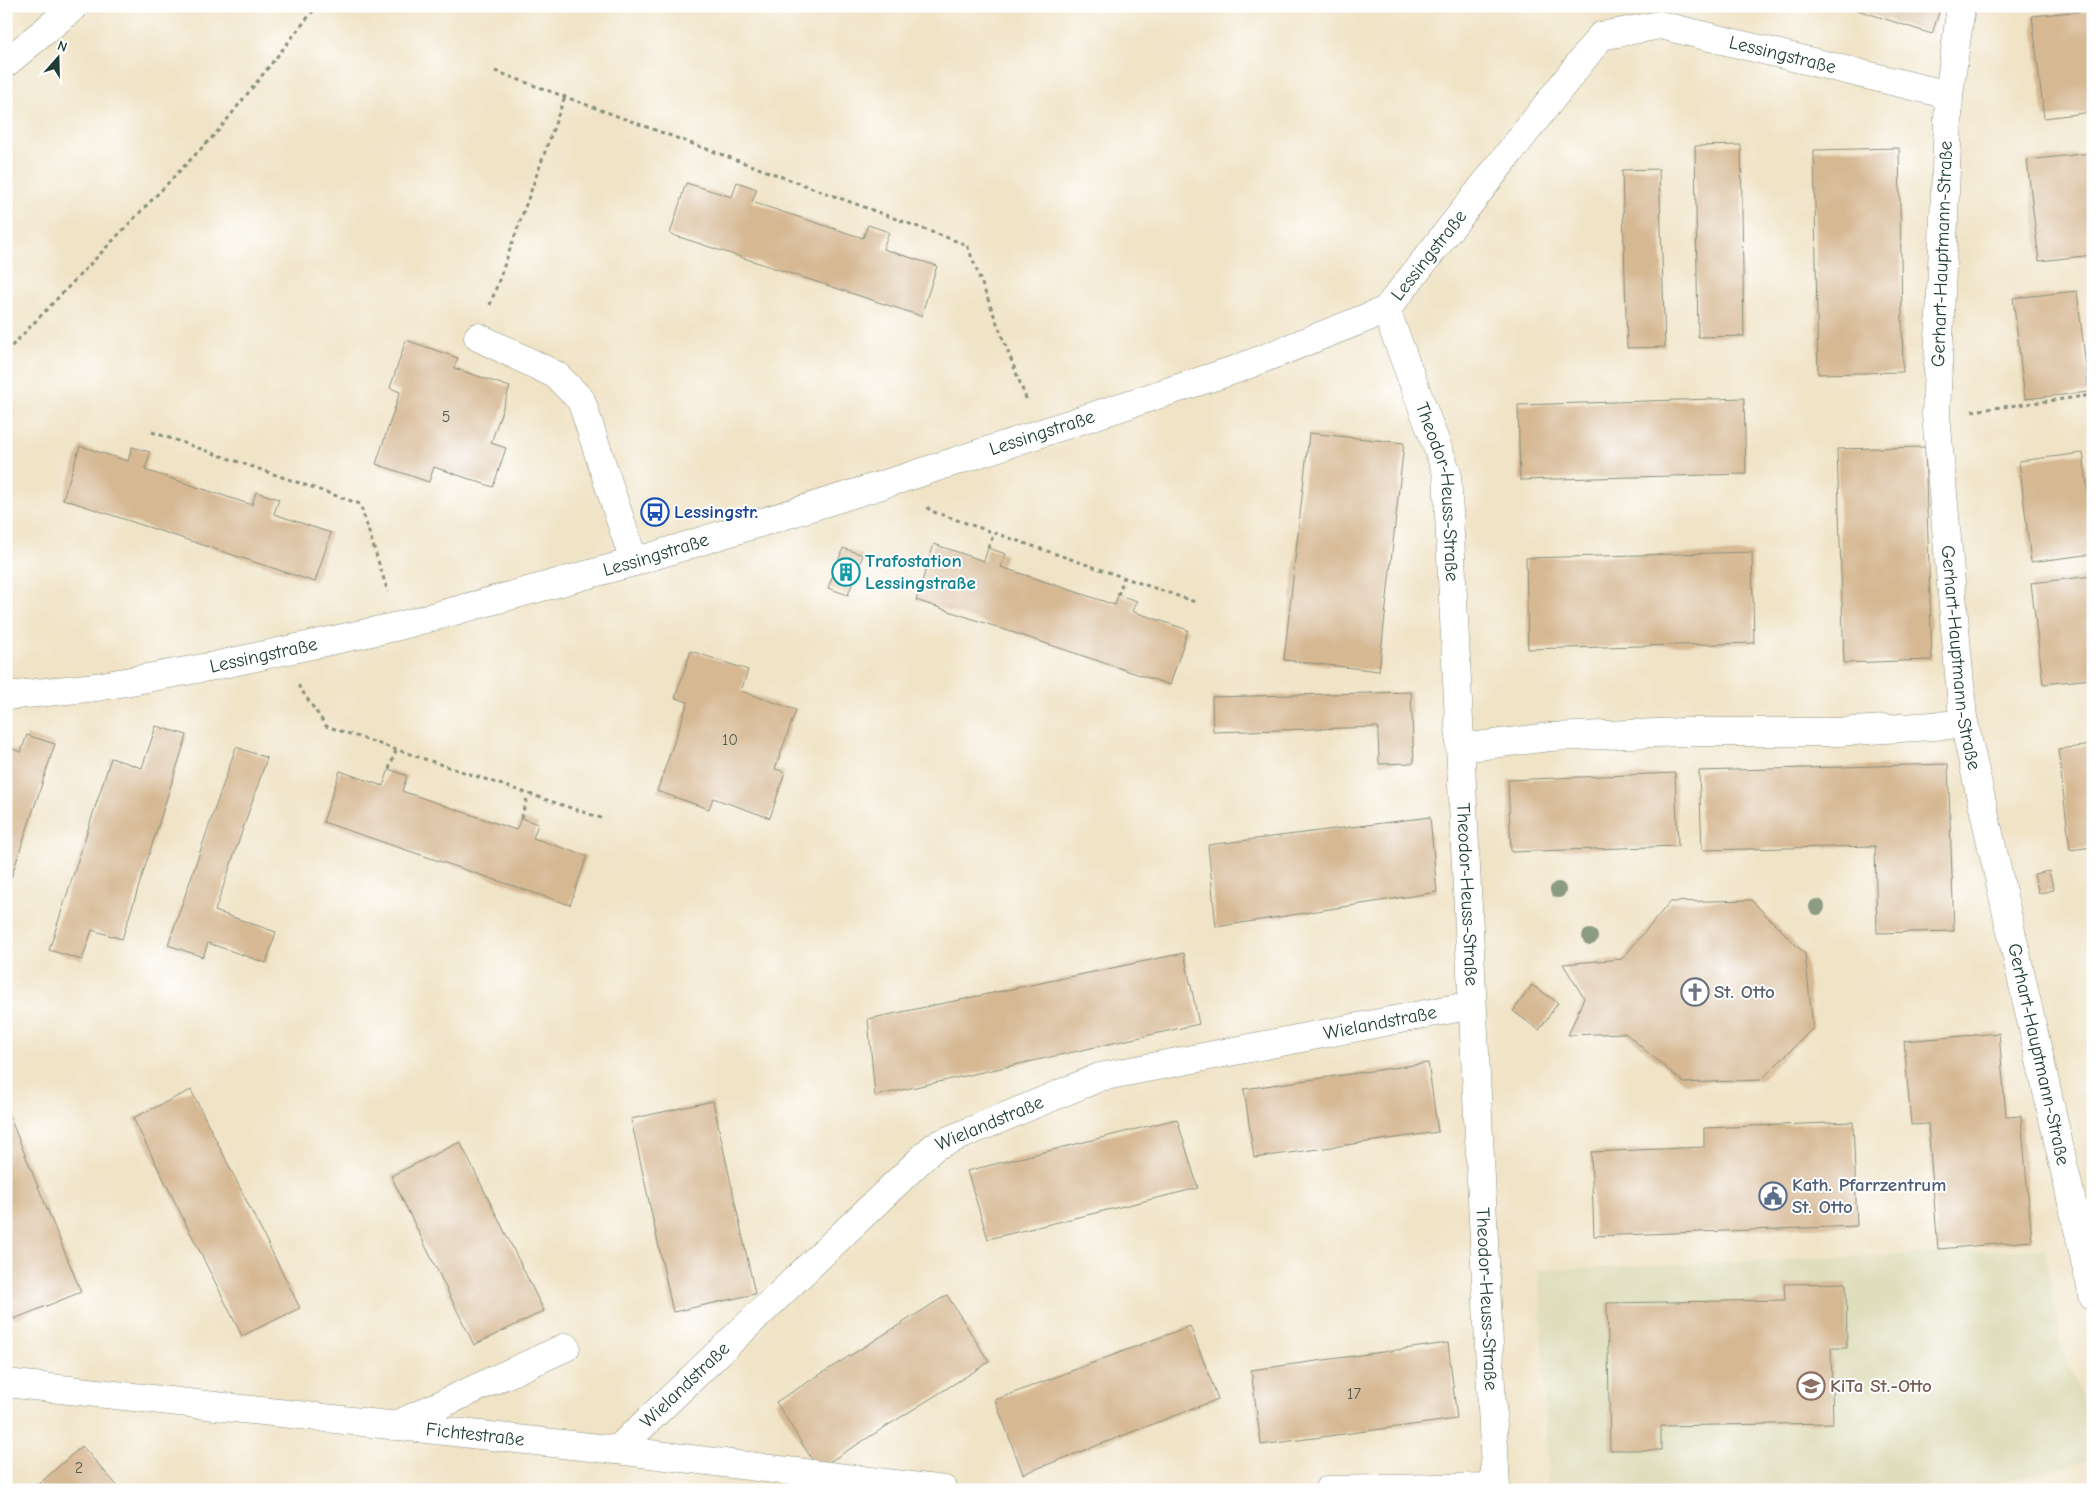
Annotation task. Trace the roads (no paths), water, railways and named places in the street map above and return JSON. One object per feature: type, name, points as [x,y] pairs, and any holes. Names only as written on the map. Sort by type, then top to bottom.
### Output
[{"type":"street","points":[[6,64],[75,6]]},
{"type":"street","name":"Gerhart-Hauptmann-Straße","points":[[1961,6],[1949,95],[1936,415],[1964,724],[2093,1296]]},
{"type":"street","name":"Lessingstraße","points":[[6,696],[97,687],[214,666],[399,626],[634,562],[904,478],[1237,369],[1386,310],[1601,36],[1660,25],[1949,95]]},
{"type":"street","name":"Theodor-Heuss-Straße","points":[[1386,310],[1447,473],[1496,1488]]},
{"type":"street","points":[[478,336],[556,375],[581,400],[634,562]]},
{"type":"street","points":[[1461,748],[1550,737],[1684,732],[1838,732],[1964,724]]},
{"type":"street","name":"Wielandstraße","points":[[617,1450],[935,1146],[1100,1077],[1472,1006]]},
{"type":"street","points":[[394,1426],[566,1347]]},
{"type":"street","name":"Fichtestraße","points":[[6,1383],[617,1450],[944,1490]]},
{"type":"street","points":[[1328,1490],[1496,1488]]},
{"type":"place","name":"Lessingstr.","points":[[655,512]]},
{"type":"place","name":"Trafostation Lessingstraße","points":[[846,572]]},
{"type":"place","name":"St. Otto","points":[[1695,992]]},
{"type":"place","name":"Kath. Pfarrzentrum St. Otto","points":[[1773,1196]]},
{"type":"place","name":"KiTa St.-Otto","points":[[1811,1386]]}]
